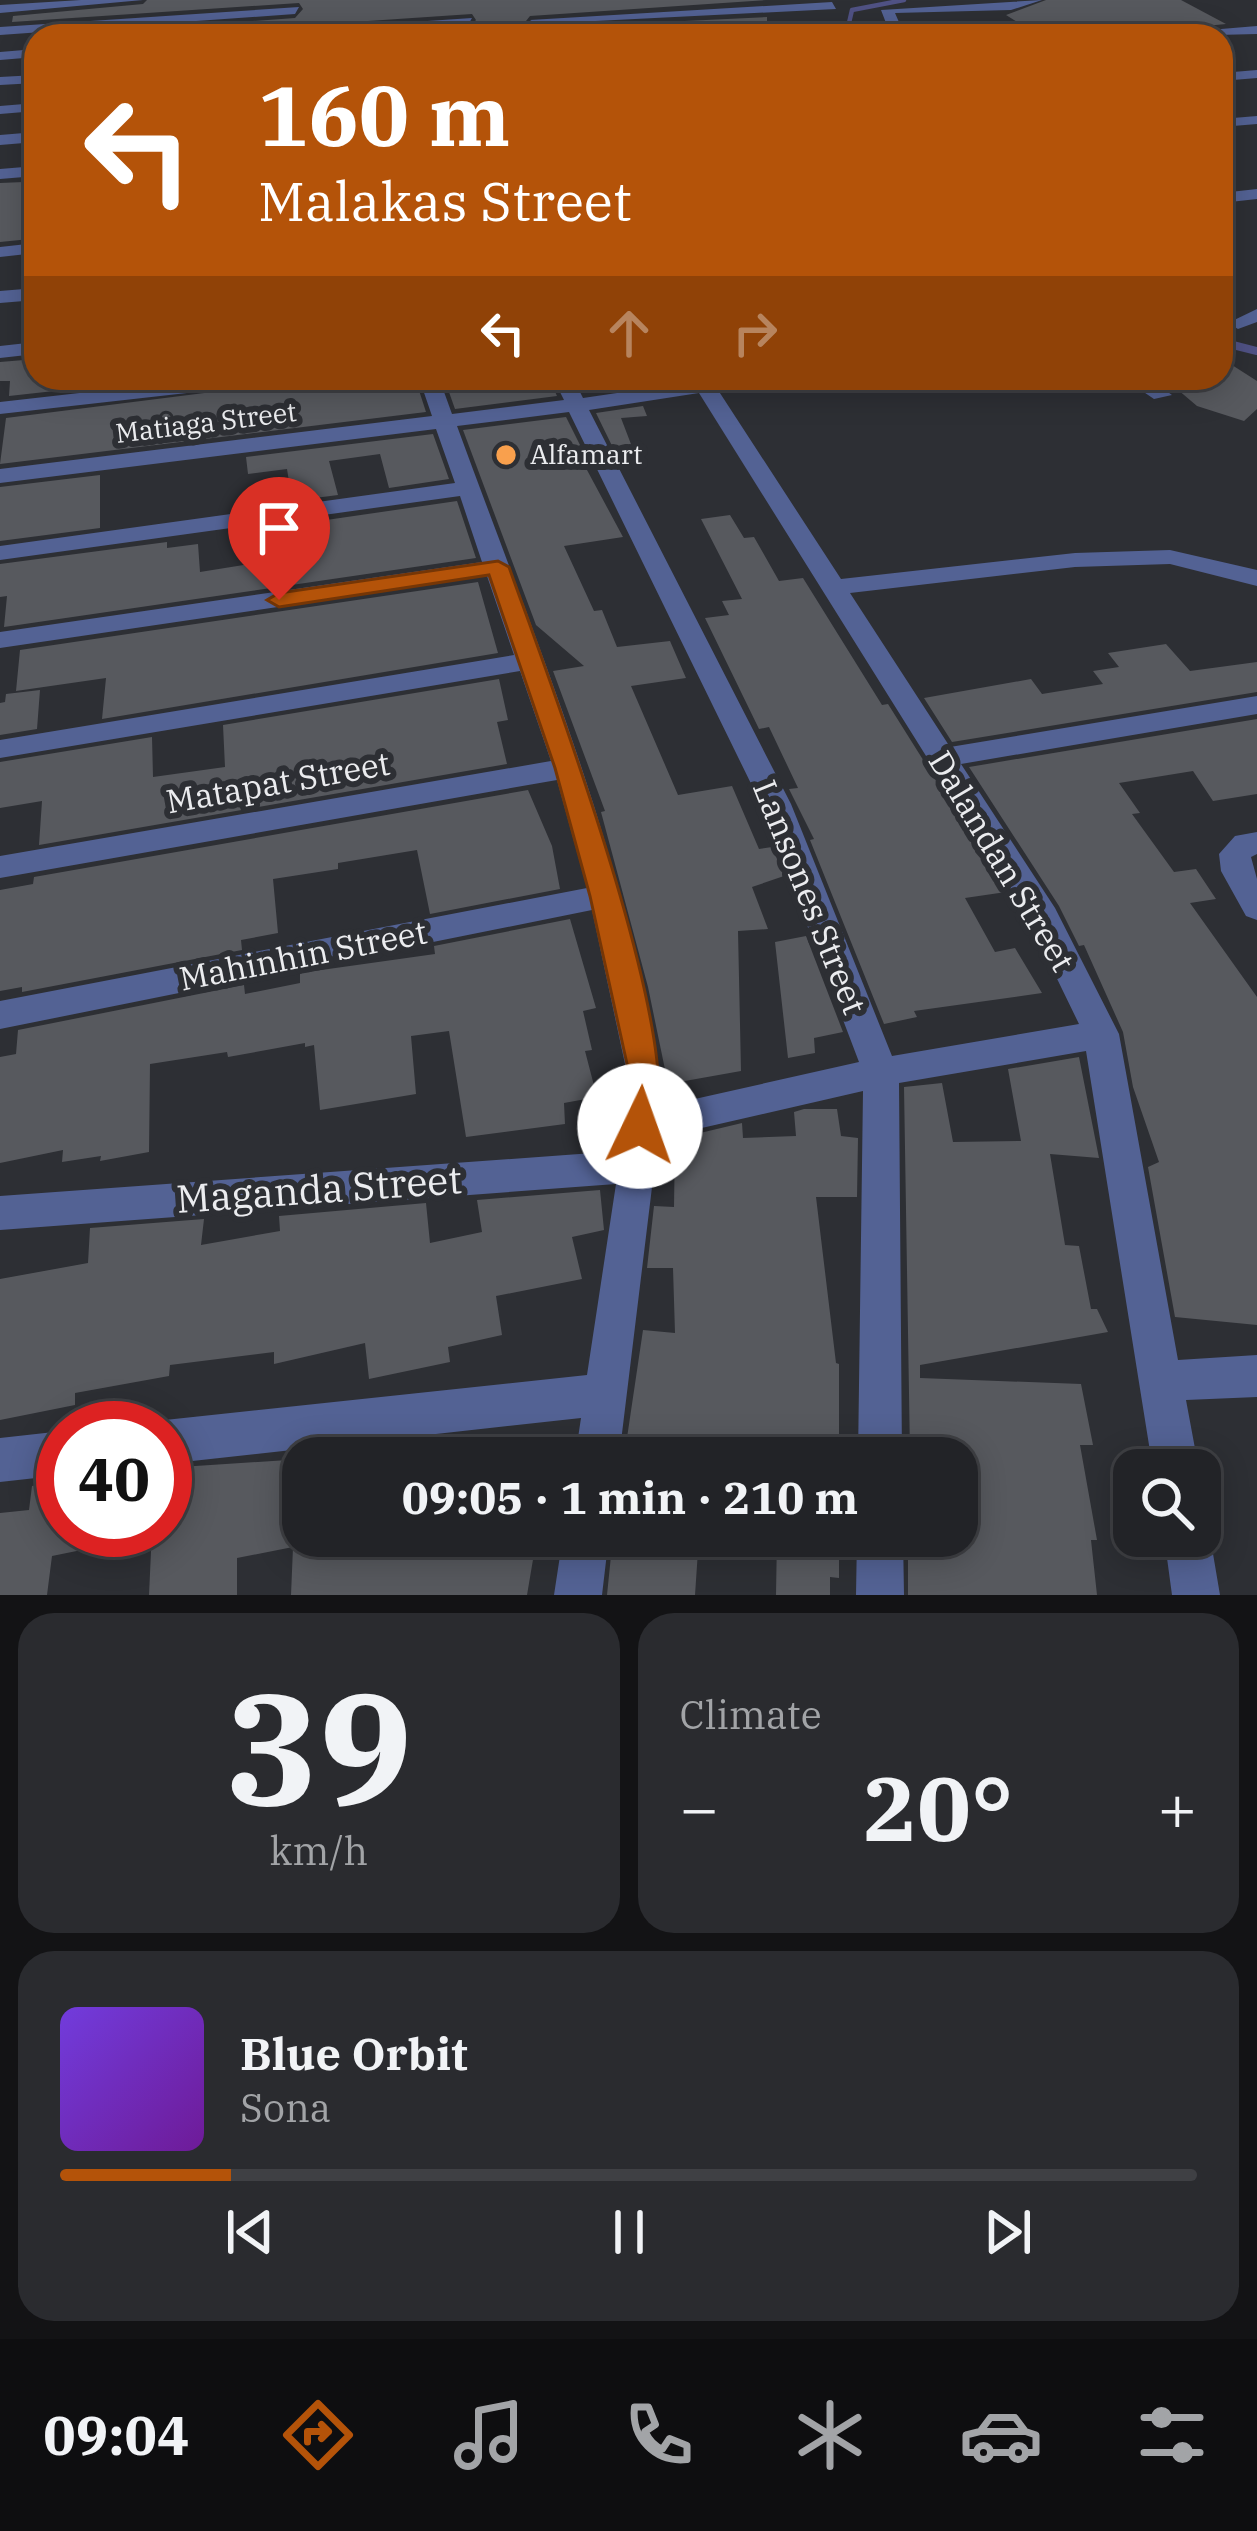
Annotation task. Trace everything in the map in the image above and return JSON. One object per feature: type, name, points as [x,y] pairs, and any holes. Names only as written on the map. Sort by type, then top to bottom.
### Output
[{"type":"street","points":[[0,9],[137,0]]},
{"type":"street","points":[[454,0],[470,24]]},
{"type":"street","points":[[585,0],[598,16]]},
{"type":"street","points":[[651,0],[665,14]]},
{"type":"street","points":[[718,0],[731,11]]},
{"type":"street","points":[[893,24],[887,10],[1011,6],[1036,0]]},
{"type":"street","points":[[79,24],[293,5]]},
{"type":"street","points":[[533,19],[832,5]]},
{"type":"street","points":[[405,24],[468,21]]},
{"type":"street","name":"Matiaga Street","points":[[0,408],[161,390]]},
{"type":"street","points":[[434,390],[568,768],[605,896],[643,1064],[638,1166],[600,1437]]},
{"type":"street","name":"Dalandan Street","points":[[707,390],[1042,916],[1101,1034],[1173,1449]]},
{"type":"street","points":[[1153,390],[1161,395]]},
{"type":"street","name":"Matiaga Street","points":[[0,476],[443,420],[570,392]]},
{"type":"street","name":"Lansones Street","points":[[570,392],[776,804],[881,1072],[880,1437]]},
{"type":"street","points":[[0,553],[470,488]]},
{"type":"street","points":[[834,587],[1054,562],[1169,557],[1257,578]]},
{"type":"street","points":[[0,640],[498,567]]},
{"type":"street","points":[[0,749],[530,661]]},
{"type":"street","points":[[939,758],[1257,706]]},
{"type":"street","name":"Matapat Street","points":[[0,867],[568,768]]},
{"type":"street","points":[[1257,843],[1246,844],[1234,854],[1237,871],[1257,908]]},
{"type":"street","name":"Mahinhin Street","points":[[0,1015],[605,896]]},
{"type":"street","points":[[640,1126],[881,1072],[1101,1034]]},
{"type":"street","name":"Maganda Street","points":[[0,1213],[638,1166]]},
{"type":"street","points":[[1162,1381],[1257,1376]]},
{"type":"street","points":[[192,1439],[606,1394]]},
{"type":"street","points":[[0,1460],[36,1457]]},
{"type":"street","points":[[578,1595],[583,1557]]},
{"type":"street","points":[[880,1557],[880,1595]]},
{"type":"street","points":[[1190,1557],[1196,1595]]},
{"type":"building","points":[[147,0],[766,0],[530,16],[526,21],[530,24],[472,24],[476,20],[472,14],[323,24],[213,24],[295,18],[303,9],[299,3],[12,22],[13,16]]},
{"type":"building","points":[[1046,0],[1181,0],[1226,24],[1021,24],[1006,15]]},
{"type":"building","points":[[767,17],[767,22],[741,24],[620,24]]},
{"type":"building","points":[[24,182],[24,240],[0,242],[0,183]]},
{"type":"building","points":[[24,360],[24,390],[63,390],[9,396],[10,381],[0,381],[0,362]]},
{"type":"building","points":[[1233,366],[1257,381],[1257,409],[1244,421],[1197,406],[1178,390],[1233,390]]},
{"type":"building","points":[[229,390],[419,390],[426,412],[0,464],[6,418]]},
{"type":"building","points":[[448,390],[554,390],[557,396],[455,409]]},
{"type":"building","points":[[643,406],[647,416],[621,418],[634,452],[616,454],[596,413]]},
{"type":"building","points":[[566,417],[586,457],[580,457],[623,537],[564,546],[594,611],[602,610],[617,647],[670,641],[686,678],[631,686],[678,795],[732,786],[759,849],[772,847],[784,876],[752,887],[768,929],[738,931],[741,1071],[668,1084],[648,987],[601,812],[605,811],[553,671],[584,666],[536,625],[463,430]]},
{"type":"building","points":[[433,434],[449,479],[389,488],[380,454],[329,461],[338,495],[292,501],[287,469],[248,474],[246,457]]},
{"type":"building","points":[[100,475],[100,528],[0,541],[0,487]]},
{"type":"building","points":[[457,501],[476,558],[4,627],[7,596],[0,597],[0,564],[167,542],[167,548],[198,544],[200,572],[256,563],[251,531]]},
{"type":"building","points":[[730,515],[744,538],[754,537],[779,581],[803,578],[882,705],[888,704],[1006,892],[965,898],[995,952],[1015,948],[1042,993],[914,1011],[917,1017],[884,1024],[810,840],[814,839],[789,789],[798,788],[769,727],[759,729],[705,618],[729,615],[722,601],[742,599],[701,519]]},
{"type":"building","points":[[478,582],[498,653],[102,719],[106,678],[16,691],[20,650]]},
{"type":"building","points":[[1166,644],[1190,671],[1257,662],[1257,692],[952,742],[924,698],[1031,679],[1042,694],[1103,684],[1093,671],[1119,667],[1108,653]]},
{"type":"building","points":[[499,679],[508,720],[497,722],[507,764],[39,845],[42,801],[0,808],[0,762],[152,737],[153,777],[225,767],[223,725]]},
{"type":"building","points":[[40,690],[37,729],[0,735],[0,703],[5,702],[6,694]]},
{"type":"building","points":[[1257,719],[1257,794],[1213,801],[1193,771],[1119,783],[1140,813],[1132,814],[1174,872],[1196,869],[1216,899],[1190,903],[1257,997],[1257,1325],[1175,1317],[1148,1167],[1159,1162],[1133,1087],[1123,1032],[1084,945],[1079,946],[1059,906],[969,767]]},
{"type":"building","points":[[528,790],[552,846],[560,889],[430,914],[417,850],[338,863],[338,869],[273,879],[278,933],[241,940],[242,950],[22,992],[22,987],[0,991],[0,890],[33,884],[34,877]]},
{"type":"building","points":[[570,919],[596,1008],[583,1011],[592,1050],[585,1051],[597,1097],[564,1103],[565,1124],[466,1137],[449,1031],[411,1036],[416,1094],[320,1110],[314,1045],[150,1064],[149,1152],[62,1162],[63,1150],[0,1163],[0,1057],[16,1054],[18,1030],[244,985],[245,994],[300,983],[300,973],[435,954],[434,946]]},
{"type":"building","points":[[806,936],[843,1032],[814,1038],[815,1053],[788,1058],[775,942]]},
{"type":"building","points":[[1079,1057],[1099,1158],[1050,1154],[1065,1245],[1079,1246],[1091,1309],[1097,1309],[1108,1332],[920,1365],[920,1378],[1081,1384],[1093,1445],[1080,1445],[1097,1540],[1091,1540],[1097,1595],[908,1595],[908,1557],[978,1557],[978,1437],[910,1437],[904,1087],[942,1083],[953,1142],[1021,1141],[1008,1069]]},
{"type":"building","points":[[837,1109],[841,1136],[858,1138],[857,1197],[816,1197],[839,1364],[839,1437],[627,1437],[643,1330],[675,1333],[673,1268],[647,1268],[654,1206],[674,1207],[675,1139],[742,1123],[743,1138],[796,1136],[794,1112]]},
{"type":"building","points":[[600,1190],[604,1230],[572,1237],[582,1279],[496,1296],[502,1335],[448,1347],[450,1362],[369,1379],[365,1343],[274,1364],[274,1352],[170,1365],[169,1376],[75,1393],[75,1401],[36,1401],[36,1413],[0,1420],[0,1279],[88,1263],[90,1228],[204,1219],[201,1245],[280,1231],[279,1216],[426,1203],[430,1243],[482,1232],[477,1200]]},
{"type":"building","points":[[282,1460],[282,1549],[237,1558],[237,1595],[149,1595],[151,1557],[192,1557],[192,1466]]},
{"type":"building","points":[[36,1485],[36,1557],[52,1557],[47,1595],[0,1595],[0,1513],[29,1510],[32,1486]]},
{"type":"building","points":[[293,1557],[533,1557],[527,1595],[291,1595]]},
{"type":"building","points":[[611,1557],[698,1557],[695,1595],[607,1595]]},
{"type":"building","points":[[777,1557],[839,1557],[839,1578],[830,1577],[830,1595],[776,1595]]},
{"type":"waterway","points":[[849,24],[852,10],[904,0]]},
{"type":"waterway","points":[[1233,345],[1257,351]]},
{"type":"place","name":"Alfamart","points":[[506,455]]},
{"type":"route","points":[[279,600],[498,567],[568,768],[605,896],[643,1064],[640,1126]]}]
